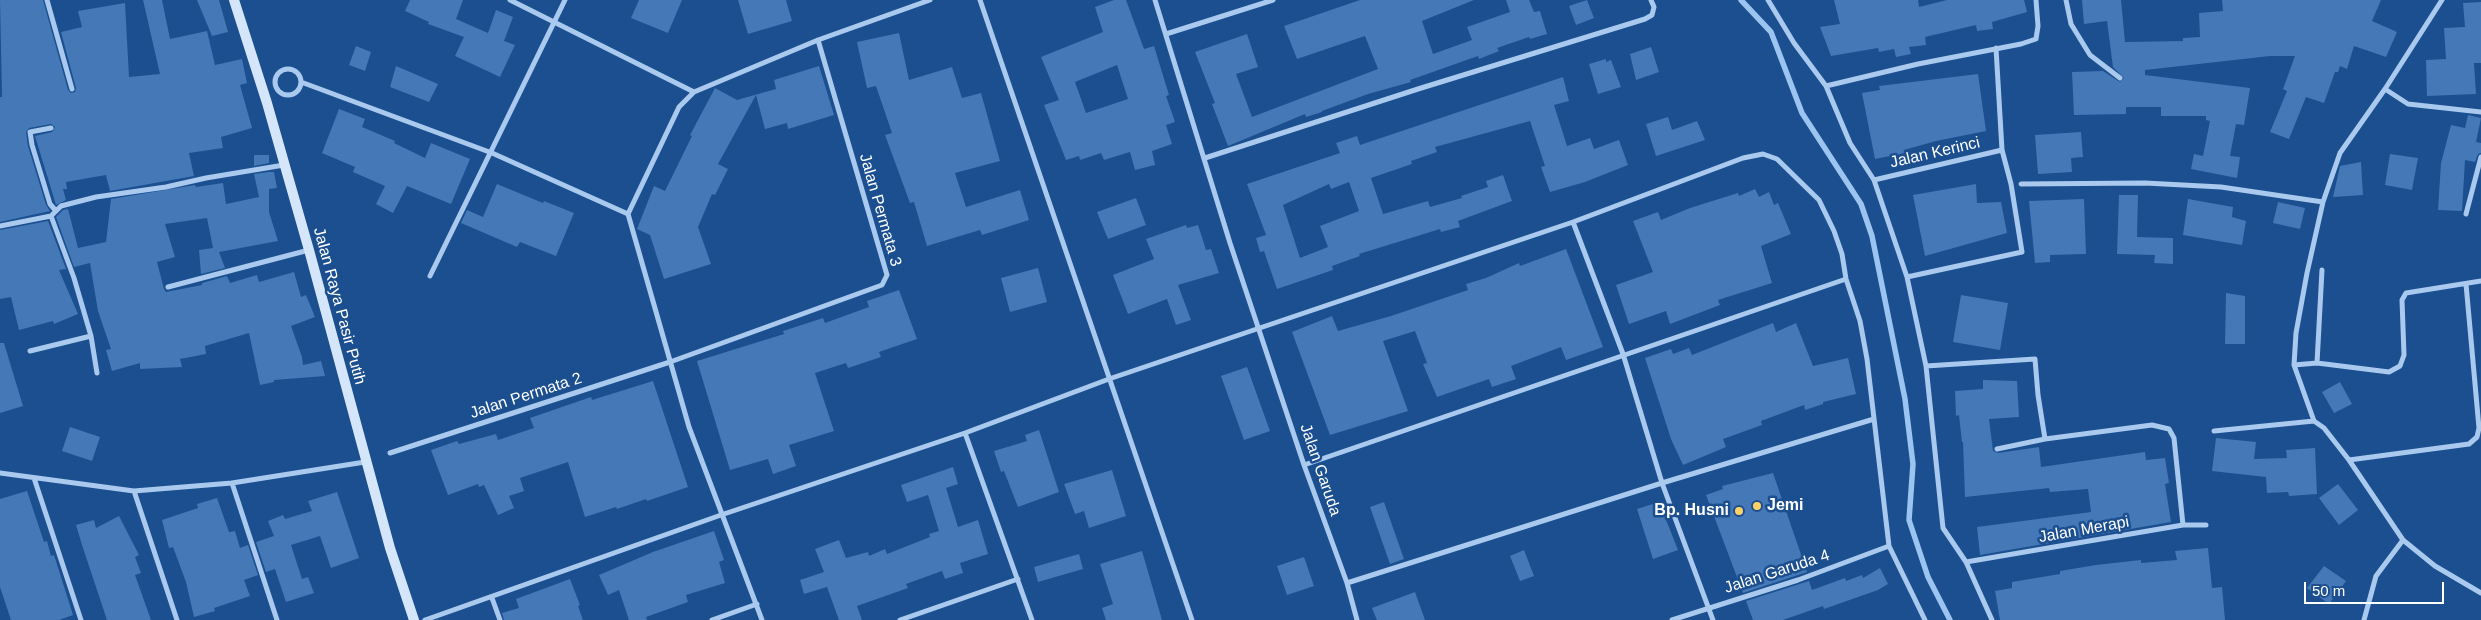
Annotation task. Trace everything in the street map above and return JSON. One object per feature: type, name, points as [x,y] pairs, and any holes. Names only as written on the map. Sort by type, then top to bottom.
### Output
[{"type":"street","points":[[47,0],[72,89]]},
{"type":"street","name":"Jalan Raya Pasir Putih","points":[[234,0],[267,103],[309,250],[365,462],[390,548],[414,620]]},
{"type":"street","points":[[510,0],[694,92]]},
{"type":"street","points":[[430,276],[492,153],[565,0]]},
{"type":"street","points":[[762,620],[721,515],[690,427],[628,214],[679,106],[694,92],[818,40],[930,0]]},
{"type":"street","points":[[980,0],[1192,620]]},
{"type":"street","name":"Jalan Garuda","points":[[1155,0],[1259,329],[1304,465],[1347,583],[1358,620]]},
{"type":"street","points":[[1166,34],[1273,0]]},
{"type":"street","points":[[1205,158],[1645,19],[1652,15],[1654,8],[1651,0]]},
{"type":"street","points":[[1768,0],[1794,43],[1826,86],[1850,143],[1874,180],[1907,277],[1926,366],[1943,528],[1966,562],[1992,620]]},
{"type":"street","points":[[1826,86],[2021,44],[2036,38],[2038,26],[2036,0]]},
{"type":"street","points":[[2066,0],[2071,24],[2090,55],[2120,78]]},
{"type":"street","points":[[2442,0],[2385,89],[2340,153],[2323,202],[2296,333],[2294,364],[2314,421],[2324,428],[2349,460],[2403,540],[2435,566],[2481,593]]},
{"type":"street","name":"Jalan Permata 3","points":[[670,362],[882,285],[887,275],[818,40]]},
{"type":"street","points":[[1907,277],[2022,253],[2011,184],[2002,150],[1996,48]]},
{"type":"street","points":[[301,82],[300,87],[291,95],[280,92],[275,82],[280,72],[290,69],[296,72],[301,82],[492,153],[628,214]]},
{"type":"street","points":[[2385,89],[2408,104],[2481,112]]},
{"type":"street","points":[[50,128],[30,132],[32,145],[50,204],[56,211]]},
{"type":"street","name":"Jalan Kerinci","points":[[1874,180],[2002,150]]},
{"type":"street","points":[[425,620],[492,598],[721,515],[965,433],[1109,379],[1259,329],[1305,311],[1573,222],[1743,158],[1764,154],[1777,160],[1819,200],[1834,231],[1842,254],[1846,279],[1860,321],[1889,546],[1925,620]]},
{"type":"street","points":[[2466,214],[2481,157]]},
{"type":"street","points":[[0,226],[51,216],[62,206],[96,197],[166,187],[206,178],[284,165]]},
{"type":"street","points":[[2021,184],[2145,183],[2221,187],[2323,202]]},
{"type":"street","points":[[51,216],[74,278],[92,336],[98,374]]},
{"type":"street","points":[[1573,222],[1624,354],[1662,483],[1713,620]]},
{"type":"street","points":[[168,287],[309,250]]},
{"type":"street","points":[[2317,363],[2322,270]]},
{"type":"street","points":[[1304,465],[1846,279]]},
{"type":"street","points":[[2294,364],[2317,363],[2390,372],[2400,366],[2404,355],[2402,300],[2406,293],[2481,281]]},
{"type":"street","points":[[2349,460],[2469,444],[2477,437],[2478,428],[2466,284]]},
{"type":"street","points":[[30,351],[92,336]]},
{"type":"street","points":[[1926,366],[2035,359],[2045,439]]},
{"type":"street","name":"Jalan Permata 2","points":[[390,454],[670,362]]},
{"type":"street","points":[[1347,583],[1662,483],[1874,419]]},
{"type":"street","points":[[2214,431],[2314,421]]},
{"type":"street","points":[[1997,449],[2045,439],[2152,425],[2169,429],[2174,438],[2183,525]]},
{"type":"street","points":[[965,433],[1032,620]]},
{"type":"street","points":[[0,473],[134,491],[232,483],[365,462]]},
{"type":"street","points":[[34,478],[81,620]]},
{"type":"street","points":[[232,483],[277,620]]},
{"type":"street","points":[[134,491],[177,620]]},
{"type":"street","name":"Jalan Merapi","points":[[1966,562],[2183,525],[2206,525]]},
{"type":"street","points":[[2364,620],[2376,576],[2403,540]]},
{"type":"street","name":"Jalan Garuda 4","points":[[1672,620],[1798,580],[1889,546]]},
{"type":"street","points":[[900,620],[1018,579]]},
{"type":"street","points":[[492,598],[500,620]]},
{"type":"street","points":[[712,620],[757,604]]},
{"type":"building","points":[[0,0],[43,0],[68,90],[71,93],[75,92],[76,88],[61,32],[82,27],[78,11],[125,3],[129,77],[160,74],[143,0],[162,0],[170,39],[207,31],[215,65],[242,59],[247,83],[240,85],[252,128],[221,137],[223,148],[189,153],[194,176],[110,191],[106,175],[66,182],[67,189],[63,189],[66,200],[56,205],[35,136],[52,132],[55,127],[51,124],[29,128],[26,132],[28,146],[46,205],[50,211],[0,222],[0,97],[2,97]]},
{"type":"building","points":[[197,0],[219,0],[228,32],[212,36]]},
{"type":"building","points":[[410,0],[463,0],[456,19],[488,33],[496,10],[513,17],[504,41],[515,45],[500,77],[455,56],[464,37],[428,24],[429,22],[405,11]]},
{"type":"building","points":[[639,0],[682,0],[668,33],[631,18]]},
{"type":"building","points":[[738,0],[786,0],[792,21],[748,34]]},
{"type":"building","points":[[1114,0],[1126,0],[1144,49],[1154,46],[1169,95],[1166,96],[1175,122],[1166,125],[1172,144],[1152,151],[1155,165],[1135,170],[1130,152],[1104,160],[1101,153],[1080,160],[1079,156],[1066,160],[1044,105],[1059,100],[1041,57],[1103,32],[1095,7]],"holes":[[[1117,65],[1128,99],[1086,113],[1075,82]]]},
{"type":"building","points":[[1360,0],[1474,0],[1422,21],[1433,54],[1472,40],[1467,27],[1510,12],[1506,0],[1529,0],[1534,12],[1540,11],[1547,34],[1530,39],[1529,37],[1497,48],[1499,51],[1479,59],[1478,56],[1410,80],[1411,82],[1368,94],[1322,112],[1306,117],[1305,114],[1228,146],[1212,104],[1215,103],[1195,52],[1247,34],[1258,67],[1236,74],[1252,117],[1378,69],[1365,36],[1297,59],[1284,26]]},
{"type":"building","points":[[1587,0],[1594,18],[1576,25],[1569,6]]},
{"type":"building","points":[[1834,0],[1918,0],[1919,7],[1947,0],[2024,0],[2027,12],[1992,22],[1993,29],[1977,31],[1976,25],[1925,37],[1926,45],[1909,47],[1911,54],[1896,57],[1894,49],[1879,52],[1878,48],[1831,56],[1820,27],[1840,24]]},
{"type":"building","points":[[2082,0],[2121,0],[2125,42],[2183,41],[2183,38],[2200,37],[2199,13],[2223,11],[2222,0],[2381,0],[2372,21],[2397,32],[2386,57],[2354,46],[2347,69],[2340,66],[2338,72],[2335,72],[2324,103],[2306,97],[2289,139],[2270,132],[2287,91],[2283,89],[2295,56],[2270,56],[2145,70],[2145,75],[2250,88],[2244,125],[2236,124],[2230,156],[2240,157],[2237,178],[2191,169],[2194,154],[2203,156],[2210,121],[2206,120],[2206,116],[2161,116],[2161,107],[2126,107],[2126,114],[2074,115],[2072,72],[2103,71],[2120,82],[2124,78],[2113,67],[2107,21],[2084,24]]},
{"type":"building","points":[[2481,2],[2481,63],[2474,63],[2476,94],[2427,96],[2426,60],[2446,59],[2444,28],[2465,27],[2463,3]]},
{"type":"building","points":[[899,33],[909,80],[952,67],[962,98],[981,93],[1000,161],[955,173],[966,207],[1020,190],[1029,220],[982,235],[980,230],[927,246],[914,202],[910,203],[885,135],[892,133],[876,86],[867,88],[857,42]]},
{"type":"building","points":[[356,46],[371,52],[365,71],[349,65]]},
{"type":"building","points":[[1651,47],[1659,72],[1636,80],[1630,54]]},
{"type":"building","points":[[1606,59],[1606,62],[1611,60],[1621,87],[1598,94],[1589,64]]},
{"type":"building","points":[[396,66],[438,84],[429,102],[390,87]]},
{"type":"building","points":[[819,66],[834,115],[788,129],[787,123],[765,129],[756,95],[718,164],[728,169],[715,195],[712,194],[698,227],[711,264],[664,279],[650,235],[637,229],[654,186],[665,191],[692,136],[690,135],[715,88],[737,100],[776,89],[774,80]]},
{"type":"building","points":[[1978,74],[1986,131],[1936,141],[1904,150],[1905,153],[1875,159],[1862,93],[1880,90],[1879,86]]},
{"type":"building","points":[[1563,77],[1569,101],[1554,105],[1567,146],[1590,138],[1594,149],[1619,140],[1628,165],[1585,182],[1550,192],[1541,167],[1545,166],[1530,121],[1435,147],[1437,152],[1411,161],[1412,164],[1371,178],[1383,214],[1428,201],[1430,207],[1462,198],[1461,196],[1488,187],[1486,181],[1503,175],[1512,201],[1458,221],[1460,227],[1441,232],[1440,229],[1359,254],[1360,256],[1332,266],[1333,270],[1277,289],[1264,251],[1260,252],[1256,238],[1266,235],[1247,184],[1340,153],[1336,143],[1357,136],[1360,145]],"holes":[[[1349,182],[1359,211],[1320,226],[1328,247],[1300,258],[1283,205],[1329,184],[1331,189]]]},
{"type":"building","points":[[339,109],[365,119],[362,127],[395,141],[394,143],[425,158],[431,143],[470,159],[451,204],[407,186],[393,213],[376,204],[385,186],[353,172],[355,167],[322,153]]},
{"type":"building","points":[[2468,115],[2481,118],[2476,142],[2481,143],[2481,153],[2478,154],[2475,162],[2465,160],[2462,211],[2438,210],[2441,163],[2451,125],[2465,128]]},
{"type":"building","points":[[1668,117],[1672,130],[1697,121],[1705,140],[1656,156],[1646,124]]},
{"type":"building","points":[[2081,132],[2083,157],[2071,158],[2072,172],[2038,174],[2035,135]]},
{"type":"building","points":[[2390,154],[2418,158],[2412,190],[2385,185]]},
{"type":"building","points":[[254,155],[269,155],[269,163],[254,166]]},
{"type":"building","points":[[2361,162],[2363,195],[2333,197],[2340,166]]},
{"type":"building","points":[[274,172],[277,188],[269,189],[269,212],[278,241],[219,252],[225,268],[201,274],[199,250],[213,248],[207,218],[165,224],[175,257],[157,262],[164,289],[166,292],[202,285],[202,283],[227,276],[230,283],[257,275],[259,282],[294,272],[301,297],[306,295],[315,317],[291,326],[303,365],[321,361],[325,376],[274,380],[274,382],[260,385],[249,333],[205,346],[206,354],[180,359],[182,367],[140,369],[140,363],[112,371],[106,350],[111,349],[98,311],[90,263],[74,267],[56,217],[63,210],[68,209],[78,248],[106,242],[111,199],[195,185],[196,187],[223,183],[226,204],[259,197],[254,174]]},
{"type":"building","points":[[497,184],[543,203],[544,201],[574,213],[556,256],[520,242],[517,247],[461,223],[467,210],[483,217]]},
{"type":"building","points":[[1976,184],[1977,203],[2001,202],[2007,233],[1925,256],[1913,195]]},
{"type":"building","points":[[1755,189],[1759,197],[1769,192],[1774,205],[1778,203],[1791,234],[1761,246],[1772,283],[1718,300],[1720,305],[1670,324],[1666,311],[1629,324],[1616,285],[1653,272],[1633,221],[1658,212],[1661,220],[1690,208],[1738,193],[1739,196]]},
{"type":"building","points":[[2119,195],[2138,195],[2137,237],[2173,238],[2173,264],[2154,263],[2155,255],[2117,254]]},
{"type":"building","points":[[1136,198],[1146,225],[1108,239],[1097,212]]},
{"type":"building","points":[[2084,199],[2086,254],[2050,255],[2050,262],[2035,263],[2029,201]]},
{"type":"building","points":[[2188,199],[2233,207],[2232,217],[2246,221],[2242,245],[2183,235]]},
{"type":"building","points":[[2278,202],[2305,208],[2300,229],[2273,223]]},
{"type":"building","points":[[48,221],[66,269],[59,270],[78,314],[54,324],[53,321],[19,330],[11,297],[0,299],[0,230]]},
{"type":"building","points":[[1186,225],[1187,228],[1198,225],[1206,250],[1211,249],[1219,273],[1178,285],[1191,320],[1176,325],[1167,299],[1128,314],[1113,275],[1154,259],[1146,239]]},
{"type":"building","points":[[1566,249],[1603,347],[1566,360],[1561,347],[1511,366],[1516,379],[1492,387],[1489,379],[1437,397],[1423,364],[1427,363],[1415,331],[1383,341],[1408,411],[1330,435],[1292,332],[1332,316],[1338,331],[1391,316],[1468,290],[1466,284],[1486,278],[1519,263],[1520,266]]},
{"type":"building","points":[[1038,268],[1047,302],[1010,312],[1001,278]]},
{"type":"building","points":[[899,290],[917,339],[879,352],[881,357],[848,368],[846,363],[815,373],[834,431],[789,445],[796,466],[773,474],[768,459],[730,470],[697,361],[784,334],[783,331],[823,318],[825,323],[869,307],[867,301]]},
{"type":"building","points":[[2226,293],[2245,296],[2245,344],[2225,344]]},
{"type":"building","points":[[1961,295],[2008,303],[2000,350],[1953,342]]},
{"type":"building","points":[[1773,323],[1776,332],[1796,323],[1813,366],[1848,358],[1856,394],[1823,402],[1823,404],[1805,410],[1804,405],[1761,421],[1762,425],[1723,439],[1726,447],[1683,465],[1671,439],[1645,358],[1671,349],[1673,354],[1689,348],[1692,355]]},
{"type":"building","points":[[0,343],[4,343],[23,406],[0,413]]},
{"type":"building","points":[[1247,367],[1270,431],[1244,440],[1221,376]]},
{"type":"building","points":[[1983,380],[2017,381],[2019,417],[1989,419],[1993,451],[1998,453],[2039,447],[2041,467],[2145,452],[2146,460],[2165,458],[2169,483],[2165,484],[2171,522],[1980,555],[1977,527],[2091,512],[2088,489],[2050,492],[2049,488],[1965,497],[1963,442],[1959,415],[1956,416],[1955,391],[1983,389]]},
{"type":"building","points":[[653,381],[688,487],[647,501],[646,499],[585,517],[568,462],[520,478],[524,491],[509,496],[514,508],[498,515],[484,485],[479,487],[478,484],[448,495],[431,450],[457,441],[459,444],[496,434],[498,440],[534,428],[530,418],[591,397],[592,400]]},
{"type":"building","points":[[2340,382],[2352,404],[2334,413],[2322,392]]},
{"type":"building","points":[[70,427],[100,437],[92,461],[62,451]]},
{"type":"building","points":[[1039,430],[1059,492],[1018,507],[1004,471],[1001,472],[994,451],[1027,441],[1025,435]]},
{"type":"building","points":[[2216,438],[2256,442],[2254,459],[2287,458],[2286,450],[2315,448],[2317,494],[2289,496],[2288,492],[2267,493],[2266,477],[2212,471]]},
{"type":"building","points":[[953,467],[958,484],[946,488],[958,527],[978,520],[988,554],[960,563],[963,573],[945,579],[942,571],[906,584],[908,588],[857,606],[862,620],[839,620],[827,587],[804,594],[800,580],[824,572],[815,549],[839,540],[846,558],[868,552],[869,556],[885,549],[887,554],[930,537],[929,534],[939,531],[928,495],[907,502],[901,485]]},
{"type":"building","points":[[1112,470],[1126,516],[1089,528],[1084,511],[1075,514],[1064,484]]},
{"type":"building","points":[[1773,473],[1807,572],[1743,593],[1706,495],[1723,489],[1722,486]]},
{"type":"building","points":[[2338,484],[2358,510],[2339,525],[2319,498]]},
{"type":"building","points":[[27,491],[44,542],[47,541],[51,556],[54,555],[73,615],[59,620],[11,620],[0,587],[0,499]]},
{"type":"building","points":[[337,492],[359,558],[331,568],[320,536],[291,545],[302,579],[308,577],[314,593],[286,602],[275,569],[266,572],[256,542],[274,536],[268,521],[283,515],[285,519],[312,511],[308,501]]},
{"type":"building","points":[[217,498],[229,532],[235,531],[240,548],[248,545],[258,575],[244,580],[250,596],[214,608],[215,611],[194,617],[186,582],[173,547],[169,548],[162,520],[198,508],[197,504]]},
{"type":"building","points":[[1384,502],[1404,559],[1390,564],[1370,507]]},
{"type":"building","points":[[1659,502],[1678,550],[1653,559],[1637,509]]},
{"type":"building","points":[[119,516],[139,555],[135,557],[141,573],[135,575],[151,620],[107,620],[76,525],[94,520],[96,528]]},
{"type":"building","points":[[714,531],[724,560],[719,562],[725,583],[686,595],[688,602],[646,617],[647,620],[629,620],[619,590],[608,595],[599,575],[653,552]]},
{"type":"building","points":[[2208,548],[2212,588],[2222,587],[2225,620],[2000,620],[1995,591],[2012,588],[2012,582],[2060,574],[2060,571],[2096,565],[2141,560],[2141,563],[2177,560],[2175,551]]},
{"type":"building","points":[[1524,550],[1534,576],[1520,581],[1510,556]]},
{"type":"building","points":[[1142,551],[1162,620],[1106,620],[1102,608],[1113,604],[1100,564]]},
{"type":"building","points":[[1079,554],[1083,569],[1038,582],[1034,567]]},
{"type":"building","points":[[1304,557],[1314,586],[1287,595],[1277,566]]},
{"type":"building","points":[[2324,566],[2346,581],[2329,604],[2307,588]]},
{"type":"building","points":[[1880,568],[1888,584],[1878,590],[1824,609],[1823,606],[1783,620],[1753,620],[1746,601],[1809,581],[1812,590],[1845,578],[1846,581],[1862,575],[1863,578]]},
{"type":"building","points":[[570,579],[580,605],[578,606],[583,620],[504,620],[502,613],[519,608],[516,599]]},
{"type":"building","points":[[1415,592],[1425,620],[1377,620],[1372,608]]},
{"type":"waterway","points":[[1741,0],[1771,32],[1802,113],[1861,204],[1872,236],[1905,399],[1913,464],[1909,520],[1928,577],[1950,620]]},
{"type":"place","name":"Jemi","points":[[1757,506]]},
{"type":"place","name":"Bp. Husni","points":[[1739,511]]}]
